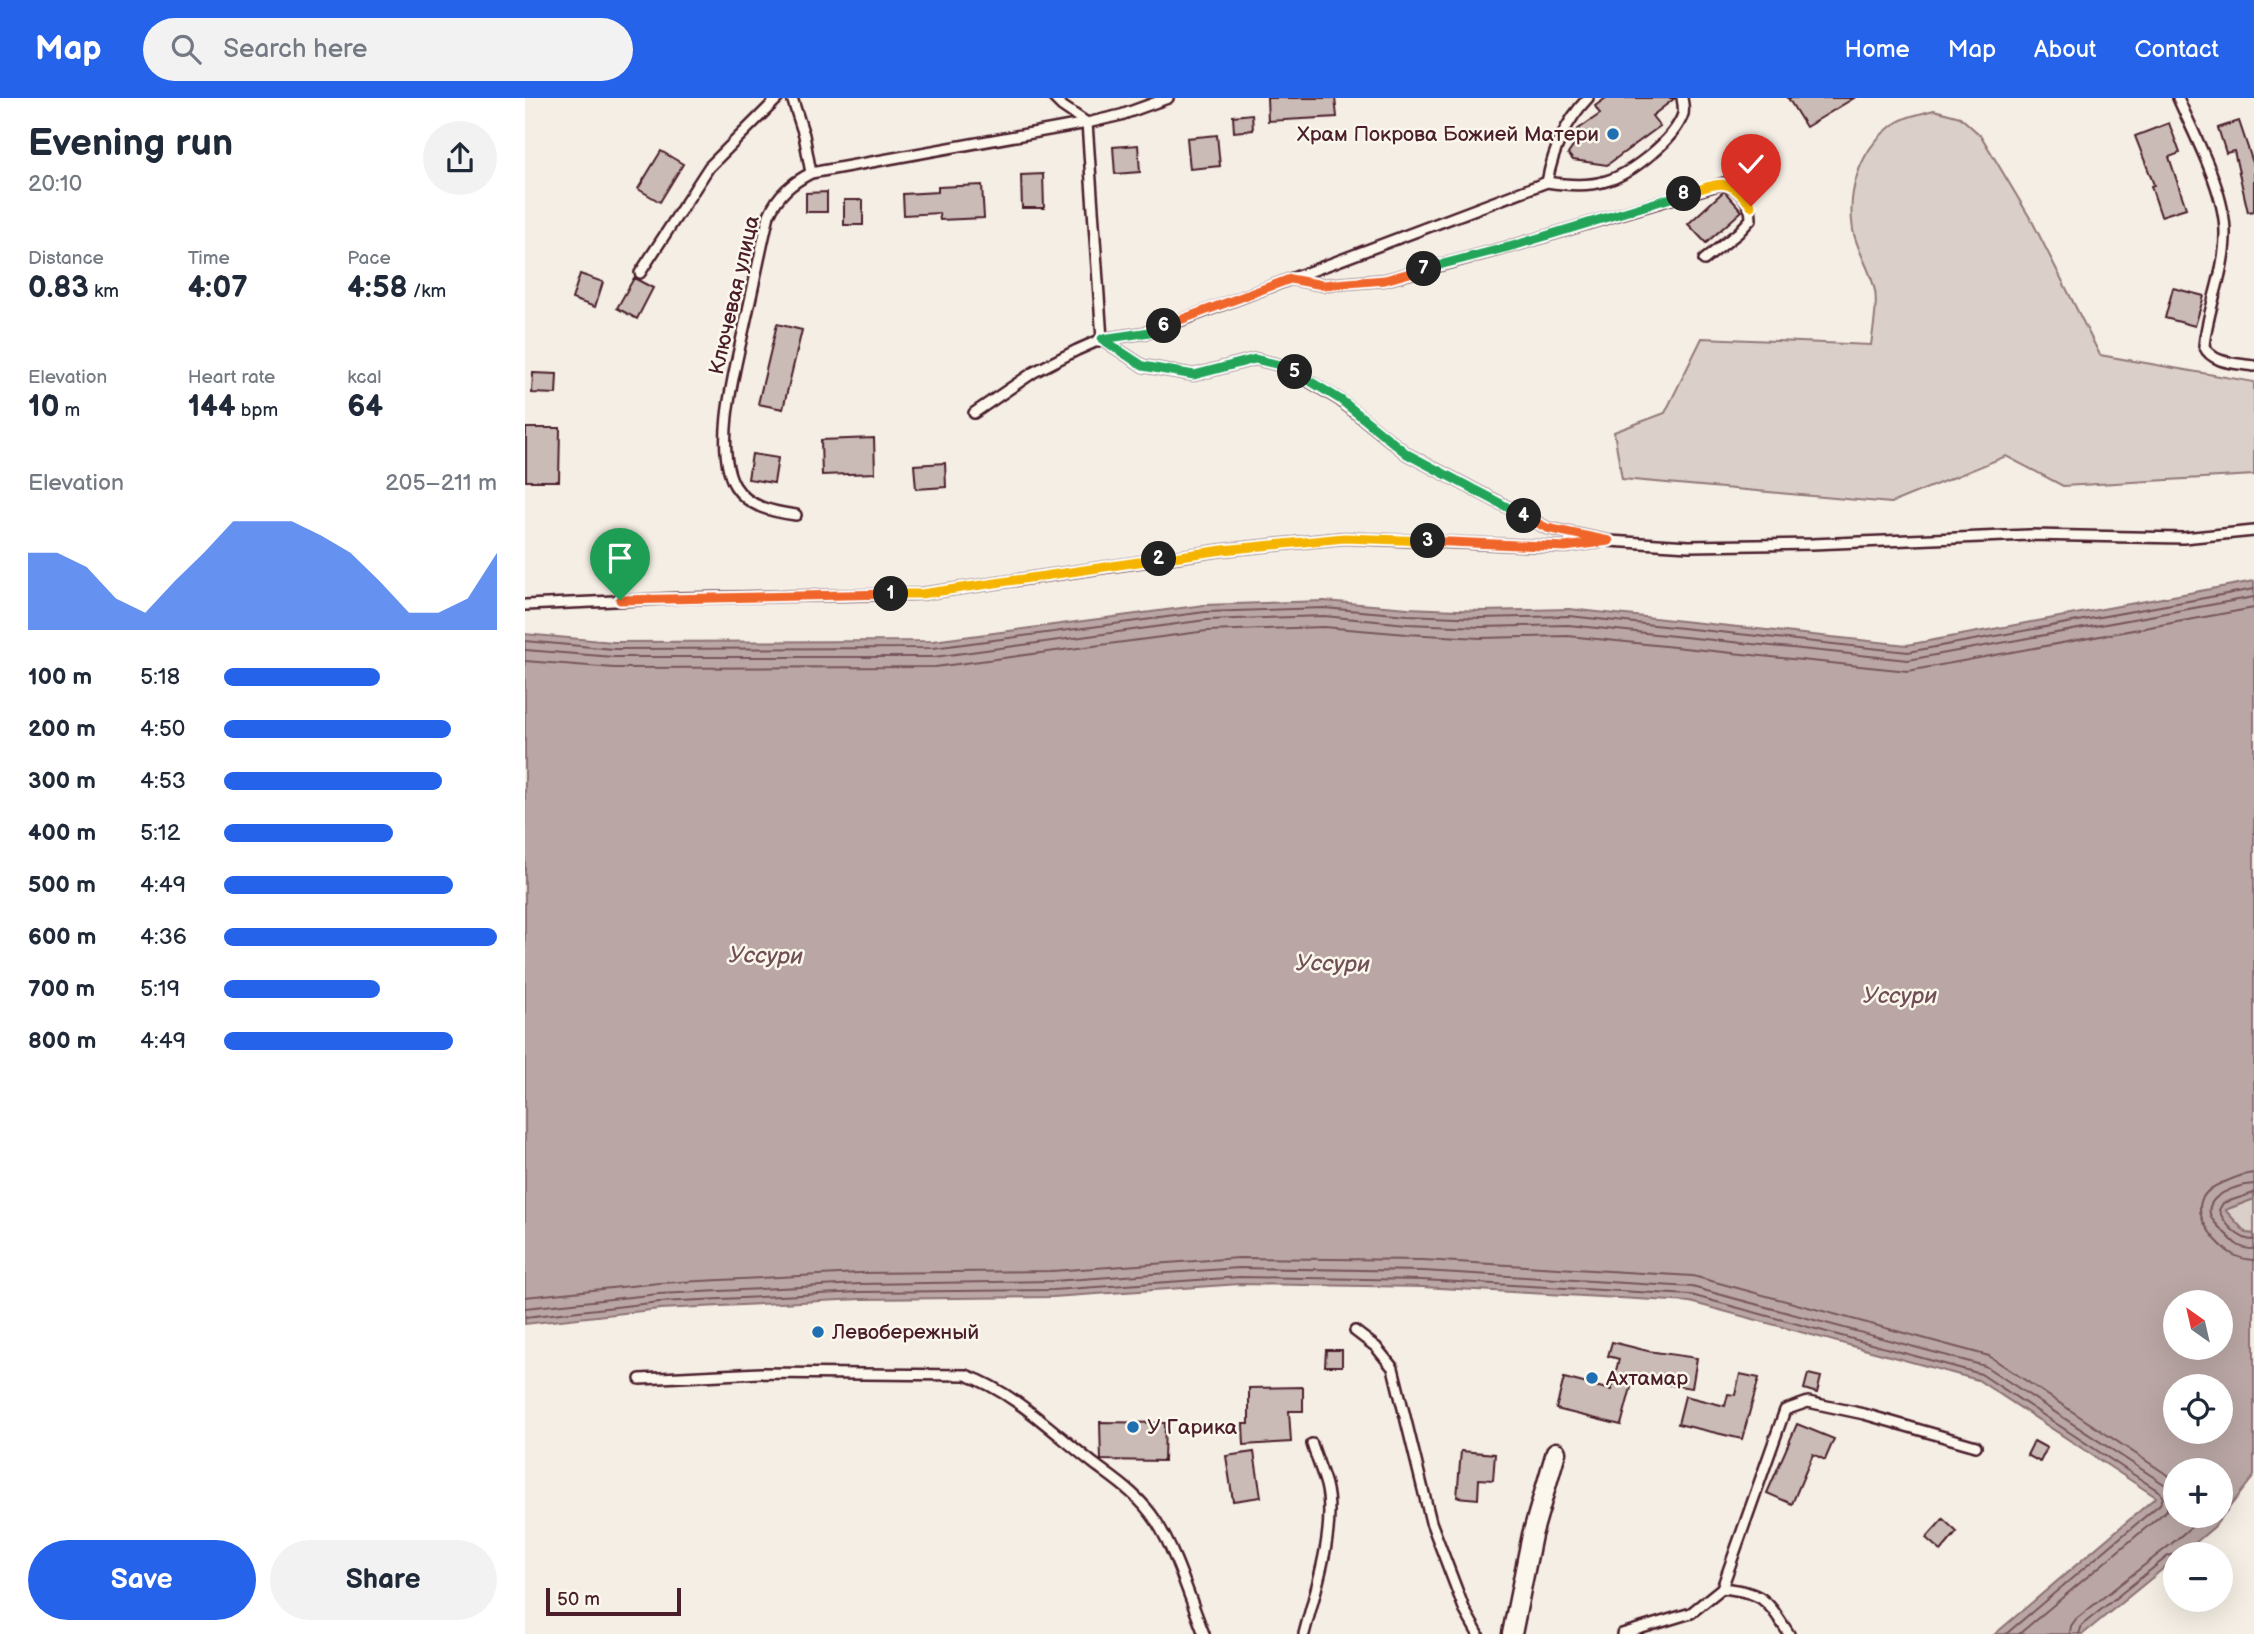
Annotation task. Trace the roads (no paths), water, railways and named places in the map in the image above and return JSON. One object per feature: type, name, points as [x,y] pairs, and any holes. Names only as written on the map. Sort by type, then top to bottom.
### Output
[{"type":"street","points":[[1512,1634],[1532,1535],[1556,1452]]},
{"type":"lane","points":[[640,273],[709,167],[778,98]]},
{"type":"lane","points":[[792,98],[804,135],[811,173]]},
{"type":"lane","points":[[1054,98],[1087,123],[1102,339]]},
{"type":"lane","name":"Ключевая улица","points":[[796,515],[761,508],[743,496],[734,484],[727,460],[727,404],[769,215],[780,194],[811,173],[1087,123],[1168,98]]},
{"type":"lane","points":[[1547,182],[1551,160],[1561,135],[1588,98]]},
{"type":"lane","points":[[974,414],[1034,372],[1102,339],[1150,332],[1547,182],[1584,185],[1607,181],[1629,171],[1673,133],[1683,113],[1682,98]]},
{"type":"lane","points":[[2178,98],[2218,192],[2224,216],[2223,255],[2204,346],[2208,354],[2215,359],[2254,366]]},
{"type":"lane","points":[[1290,279],[1323,285],[1385,280],[1516,245],[1724,183],[1738,188],[1751,206],[1751,219],[1704,260]]},
{"type":"lane","points":[[1102,339],[1143,366],[1194,375],[1255,359],[1284,366],[1341,400],[1407,454],[1547,528],[1609,541],[1717,546],[2028,535],[2183,538],[2254,531]]},
{"type":"lane","points":[[525,605],[682,598],[921,594],[1223,550],[1344,538],[1565,547],[1609,541]]},
{"type":"lane","points":[[1355,1331],[1376,1347],[1393,1368],[1431,1522],[1465,1611],[1478,1634]]},
{"type":"lane","points":[[641,1379],[761,1373],[966,1375],[982,1381],[1044,1423],[1139,1499],[1156,1521],[1166,1541],[1204,1634]]},
{"type":"lane","points":[[1622,1634],[1691,1613],[1722,1588],[1786,1410],[1808,1402],[1864,1414],[1976,1446]]},
{"type":"lane","points":[[1304,1634],[1328,1522],[1326,1487],[1312,1444]]},
{"type":"lane","points":[[1722,1588],[1755,1593],[1769,1603],[1789,1634]]},
{"type":"water","name":"Уссури","points":[[2254,581],[2254,1199],[2225,1210],[2246,1233],[2254,1234],[2254,1476],[2233,1503],[2233,1458],[2163,1458],[2163,1528],[2213,1528],[2196,1542],[2163,1542],[2163,1569],[2083,1634],[1995,1634],[2156,1497],[1978,1380],[1690,1302],[1422,1287],[1240,1284],[1053,1297],[861,1299],[660,1309],[525,1324],[525,634],[613,642],[933,641],[1204,605],[1324,601],[1482,611],[1569,609],[1907,645]]},
{"type":"place","name":"Храм Покрова Божией Матери","points":[[1613,134]]},
{"type":"place","name":"Левобережный","points":[[818,1332]]},
{"type":"place","name":"Ахтамар","points":[[1592,1378]]},
{"type":"place","name":"У Гарика","points":[[1133,1427]]}]
